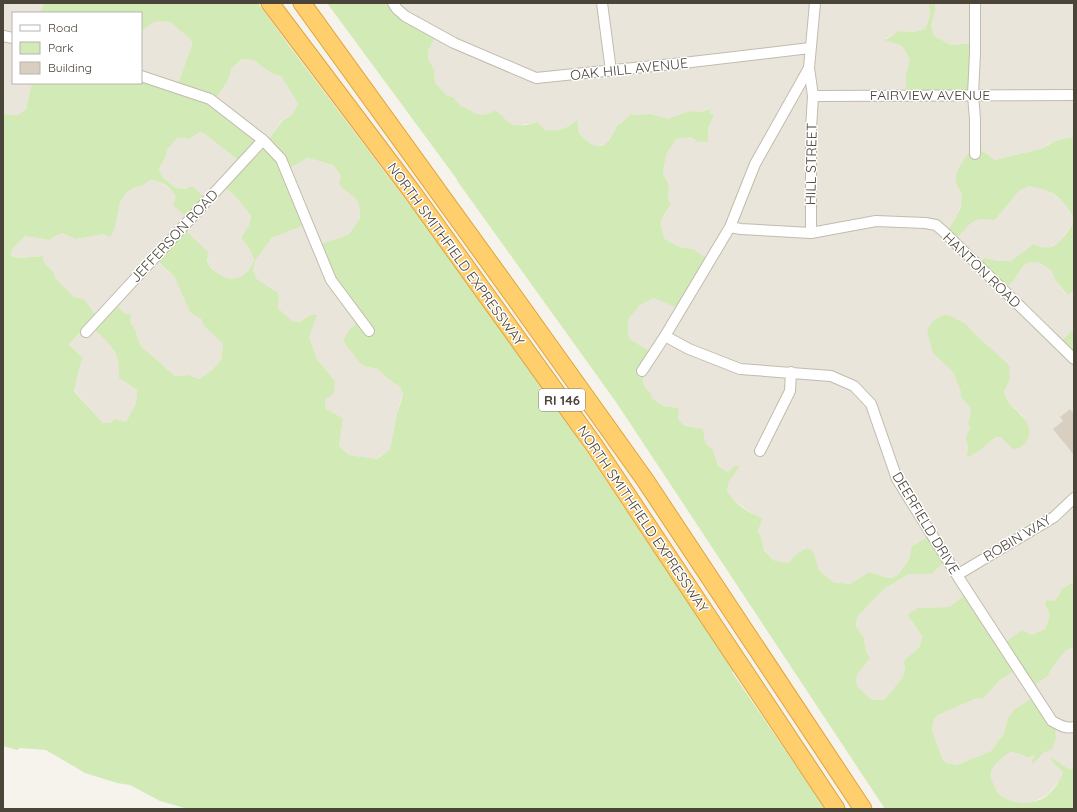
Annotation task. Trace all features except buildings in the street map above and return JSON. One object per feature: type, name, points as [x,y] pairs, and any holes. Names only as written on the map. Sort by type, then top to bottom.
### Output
[{"type":"highway","name":"NORTH SMITHFIELD EXPRESSWAY","points":[[270,3],[413,193],[594,445],[836,809]]},
{"type":"highway","name":"NORTH SMITHFIELD EXPRESSWAY","points":[[302,3],[511,291],[632,461],[863,809]]},
{"type":"street","name":"OAK HILL AVENUE","points":[[393,3],[405,16],[454,43],[536,78],[611,71],[810,48]]},
{"type":"street","points":[[602,3],[611,71]]},
{"type":"street","points":[[813,96],[809,68],[815,3]]},
{"type":"street","points":[[975,3],[973,95],[976,119],[975,154]]},
{"type":"street","points":[[642,371],[665,336],[730,226],[755,164],[809,68]]},
{"type":"street","points":[[142,76],[210,99],[263,140],[281,159],[331,280],[369,331]]},
{"type":"street","name":"FAIRVIEW AVENUE","points":[[813,96],[1074,95]]},
{"type":"street","name":"HILL STREET","points":[[811,233],[811,129],[813,96]]},
{"type":"street","name":"JEFFERSON ROAD","points":[[86,332],[263,140]]},
{"type":"street","name":"HANTON ROAD","points":[[730,226],[741,230],[811,233],[876,221],[925,223],[936,225],[1074,359]]},
{"type":"street","name":"DEERFIELD DRIVE","points":[[665,336],[689,349],[740,369],[832,376],[854,386],[871,404],[897,479],[957,575],[1052,721],[1065,727],[1074,727]]},
{"type":"street","points":[[760,451],[769,436],[790,391],[792,372]]},
{"type":"street","name":"ROBIN WAY","points":[[957,575],[1054,517],[1074,498]]},
{"type":"shaded area","points":[[3,3],[45,3],[40,12],[12,12],[12,84],[32,84],[26,109],[18,115],[3,114]]},
{"type":"shaded area","points":[[394,3],[929,3],[930,16],[925,29],[914,32],[897,31],[893,36],[884,39],[900,45],[904,49],[910,60],[906,74],[974,43],[951,45],[934,36],[931,26],[935,12],[935,3],[1074,3],[1074,137],[1048,144],[1044,148],[995,160],[977,147],[962,162],[957,174],[956,184],[962,192],[963,198],[957,216],[943,235],[952,244],[970,224],[979,219],[995,220],[1019,191],[1029,185],[1049,191],[1065,203],[1073,218],[1074,223],[1058,243],[1048,248],[1040,248],[1034,245],[1011,261],[998,261],[985,258],[1014,280],[1023,266],[1030,262],[1038,262],[1051,270],[1056,281],[1066,295],[1074,291],[1074,331],[1072,330],[1074,358],[1074,582],[1061,589],[1059,595],[1054,601],[1045,604],[1050,615],[1045,629],[1032,635],[1002,644],[950,607],[918,608],[908,616],[922,636],[920,646],[903,662],[905,668],[903,677],[884,700],[871,699],[858,687],[856,682],[857,675],[870,658],[866,651],[864,638],[856,626],[857,617],[884,589],[909,574],[931,574],[910,558],[899,574],[892,578],[869,572],[850,584],[833,582],[819,570],[815,557],[801,551],[788,563],[773,560],[764,549],[762,539],[758,531],[763,518],[754,515],[731,498],[727,491],[729,481],[728,472],[718,466],[713,450],[684,426],[678,419],[679,408],[664,406],[653,399],[650,392],[644,386],[642,372],[653,353],[631,340],[628,335],[628,320],[640,305],[654,298],[693,249],[679,247],[665,239],[660,226],[662,218],[671,204],[668,198],[669,185],[663,174],[666,155],[676,139],[692,137],[708,130],[714,116],[710,113],[711,109],[700,112],[690,111],[668,120],[650,114],[631,114],[617,125],[614,133],[606,143],[597,147],[591,145],[579,133],[567,128],[556,131],[545,130],[532,124],[518,126],[508,123],[500,113],[484,115],[477,114],[460,105],[453,97],[448,96],[436,84],[434,77],[435,71],[428,59],[428,51],[437,34]],"holes":[[[951,316],[965,323],[980,339],[1009,382],[1004,391],[1007,400],[1023,416],[1001,437],[996,437],[980,450],[967,455],[968,445],[965,439],[971,428],[968,422],[971,411],[967,402],[961,398],[961,392],[953,372]]]},
{"type":"shaded area","points":[[158,21],[170,22],[191,40],[192,45],[178,85],[142,73],[142,32],[150,23]]},
{"type":"shaded area","points":[[242,59],[253,60],[273,74],[281,76],[298,104],[292,115],[282,120],[267,141],[215,99],[227,82],[232,68]]},
{"type":"shaded area","points":[[200,132],[205,134],[239,161],[221,184],[236,197],[251,216],[249,225],[241,238],[249,248],[254,261],[251,268],[243,277],[235,279],[222,277],[209,265],[207,259],[153,258],[174,276],[190,312],[201,319],[204,326],[223,344],[221,360],[212,370],[199,379],[189,375],[175,376],[141,346],[136,330],[113,299],[96,315],[84,299],[74,297],[56,279],[53,272],[44,262],[43,256],[19,258],[11,256],[12,249],[25,236],[50,240],[62,233],[75,239],[104,234],[115,228],[120,202],[126,193],[135,187],[142,186],[150,180],[160,182],[172,190],[176,197],[187,189],[176,188],[163,178],[159,169],[166,156],[167,150],[177,138],[189,139]]},
{"type":"shaded area","points":[[308,158],[333,165],[341,176],[339,182],[341,187],[355,198],[359,205],[360,218],[348,235],[362,319],[367,367],[378,369],[387,378],[400,387],[403,393],[397,413],[390,449],[376,459],[349,455],[339,446],[343,419],[326,409],[325,399],[335,381],[317,359],[309,337],[310,315],[300,322],[292,321],[278,308],[278,293],[257,279],[253,271],[255,261],[272,238],[307,224],[288,169]]},
{"type":"shaded area","points":[[89,325],[110,343],[120,368],[119,378],[137,390],[136,403],[126,422],[114,419],[112,423],[103,423],[74,390],[83,358],[69,345]]},
{"type":"shaded area","points":[[1074,647],[1074,769],[1067,768],[1051,757],[1052,762],[1063,772],[1060,780],[1047,795],[1033,802],[1019,803],[1005,799],[994,789],[990,775],[993,768],[1005,754],[1018,752],[1028,758],[1043,753],[1008,718],[1004,733],[991,751],[957,765],[946,763],[942,758],[932,730],[934,719],[938,715],[977,698],[983,699],[1000,680],[1018,669],[1048,676],[1051,669],[1066,649]]},
{"type":"green space","points":[[45,3],[258,3],[409,204],[420,214],[552,400],[645,539],[651,536],[737,669],[732,672],[825,809],[188,809],[160,801],[130,785],[117,783],[85,773],[46,750],[20,748],[17,750],[3,746],[3,114],[18,115],[26,109],[32,84],[142,84],[142,73],[178,84],[192,45],[191,40],[170,22],[154,22],[142,32],[142,12],[40,12]],"holes":[[[242,59],[253,60],[273,74],[281,76],[298,104],[292,115],[283,120],[267,141],[236,111],[215,99],[227,82],[232,68]],[[200,132],[205,134],[239,161],[221,184],[236,197],[251,216],[249,225],[241,238],[249,248],[254,260],[251,267],[243,276],[233,279],[227,278],[212,269],[207,261],[208,252],[181,226],[153,257],[174,276],[190,312],[201,319],[204,326],[223,344],[221,360],[212,370],[199,379],[189,375],[175,376],[141,346],[136,330],[130,322],[131,314],[125,314],[112,299],[96,315],[84,299],[74,297],[56,279],[53,272],[44,262],[43,256],[19,258],[11,256],[12,249],[25,236],[50,240],[62,233],[75,239],[104,234],[110,237],[115,228],[120,202],[126,193],[135,187],[142,186],[150,180],[162,183],[171,190],[176,197],[173,205],[186,217],[205,198],[192,186],[187,189],[176,188],[163,178],[159,169],[166,156],[167,150],[177,138],[189,139]],[[308,158],[333,165],[341,176],[339,182],[341,187],[355,198],[359,205],[360,218],[348,235],[319,245],[347,300],[360,321],[349,330],[343,341],[361,364],[378,369],[387,378],[400,387],[403,393],[397,413],[390,449],[377,459],[349,455],[339,446],[343,419],[326,409],[325,399],[334,394],[335,381],[317,359],[309,337],[317,315],[310,315],[300,322],[292,321],[278,308],[278,293],[257,279],[253,271],[255,261],[272,238],[307,224],[288,169]],[[89,325],[112,347],[118,360],[119,378],[137,390],[136,403],[126,422],[114,419],[111,423],[103,423],[74,391],[83,358],[69,345],[85,327]]]},
{"type":"green space","points":[[327,3],[394,3],[437,34],[428,51],[428,59],[435,71],[434,77],[436,84],[448,96],[453,97],[460,105],[477,114],[484,115],[495,111],[514,125],[526,125],[537,122],[545,130],[555,130],[566,128],[577,120],[579,133],[591,144],[601,146],[609,140],[617,125],[631,114],[650,114],[668,119],[690,111],[700,112],[711,109],[710,113],[714,116],[708,129],[708,142],[698,142],[692,137],[676,139],[666,155],[663,174],[669,185],[668,198],[671,204],[661,221],[661,228],[665,239],[679,247],[693,249],[710,261],[680,309],[654,298],[640,305],[628,320],[628,335],[631,340],[653,353],[642,372],[644,386],[650,392],[653,399],[664,406],[679,408],[678,419],[684,426],[703,429],[705,443],[713,450],[718,466],[728,472],[734,466],[740,466],[729,481],[727,491],[742,508],[763,518],[758,531],[762,539],[764,550],[773,560],[788,563],[801,551],[811,549],[819,570],[833,582],[850,584],[869,572],[883,577],[892,578],[899,574],[910,558],[912,546],[932,535],[948,559],[931,574],[909,574],[884,589],[857,617],[856,626],[864,638],[866,651],[870,658],[857,675],[856,682],[858,687],[871,699],[884,700],[903,677],[905,668],[903,662],[920,646],[922,636],[908,616],[908,614],[918,608],[950,607],[966,594],[1003,644],[1022,630],[1032,635],[1045,629],[1050,615],[1045,604],[1046,600],[1054,601],[1059,595],[1061,589],[1074,582],[1074,647],[1066,650],[1051,669],[1048,676],[1031,687],[1018,669],[1000,680],[983,699],[977,698],[938,715],[934,719],[932,730],[942,758],[946,763],[957,765],[991,751],[1004,733],[1008,718],[1015,709],[1036,696],[1055,724],[1056,738],[1052,749],[1043,753],[1033,764],[1031,763],[1035,755],[1028,758],[1014,752],[1008,754],[1004,756],[993,768],[991,772],[991,779],[996,790],[1001,796],[1008,800],[1025,803],[1033,802],[1048,795],[1053,790],[1063,772],[1052,762],[1051,757],[1067,768],[1074,769],[1074,809],[885,809],[616,402],[456,178]]},
{"type":"green space","points":[[929,3],[935,3],[935,12],[931,26],[934,36],[951,45],[974,43],[973,93],[906,92],[906,74],[910,60],[900,45],[884,40],[893,36],[897,31],[914,32],[925,29],[930,16]]},
{"type":"green space","points":[[1074,137],[1074,223],[1068,208],[1057,196],[1048,191],[1029,186],[1019,191],[995,220],[979,219],[970,224],[952,244],[943,235],[956,218],[962,202],[962,193],[956,183],[959,167],[965,158],[977,147],[995,160],[1044,148],[1058,140]]},
{"type":"green space","points":[[1074,223],[1074,291],[1067,295],[1056,281],[1051,270],[1038,262],[1030,262],[1023,266],[1014,280],[1000,294],[976,268],[976,265],[985,258],[998,261],[1011,261],[1034,244],[1047,248],[1053,246],[1062,239]]},
{"type":"green space","points":[[943,315],[951,316],[965,323],[1010,367],[1009,382],[1004,391],[1007,400],[1028,424],[1029,430],[1029,436],[1026,442],[1019,448],[1013,449],[1001,437],[996,437],[980,450],[968,457],[968,445],[965,439],[970,428],[968,422],[971,412],[969,406],[961,398],[961,392],[953,372],[933,353],[927,330],[933,321]]},
{"type":"green space","points":[[1072,330],[1074,331],[1074,358],[1061,342]]}]
